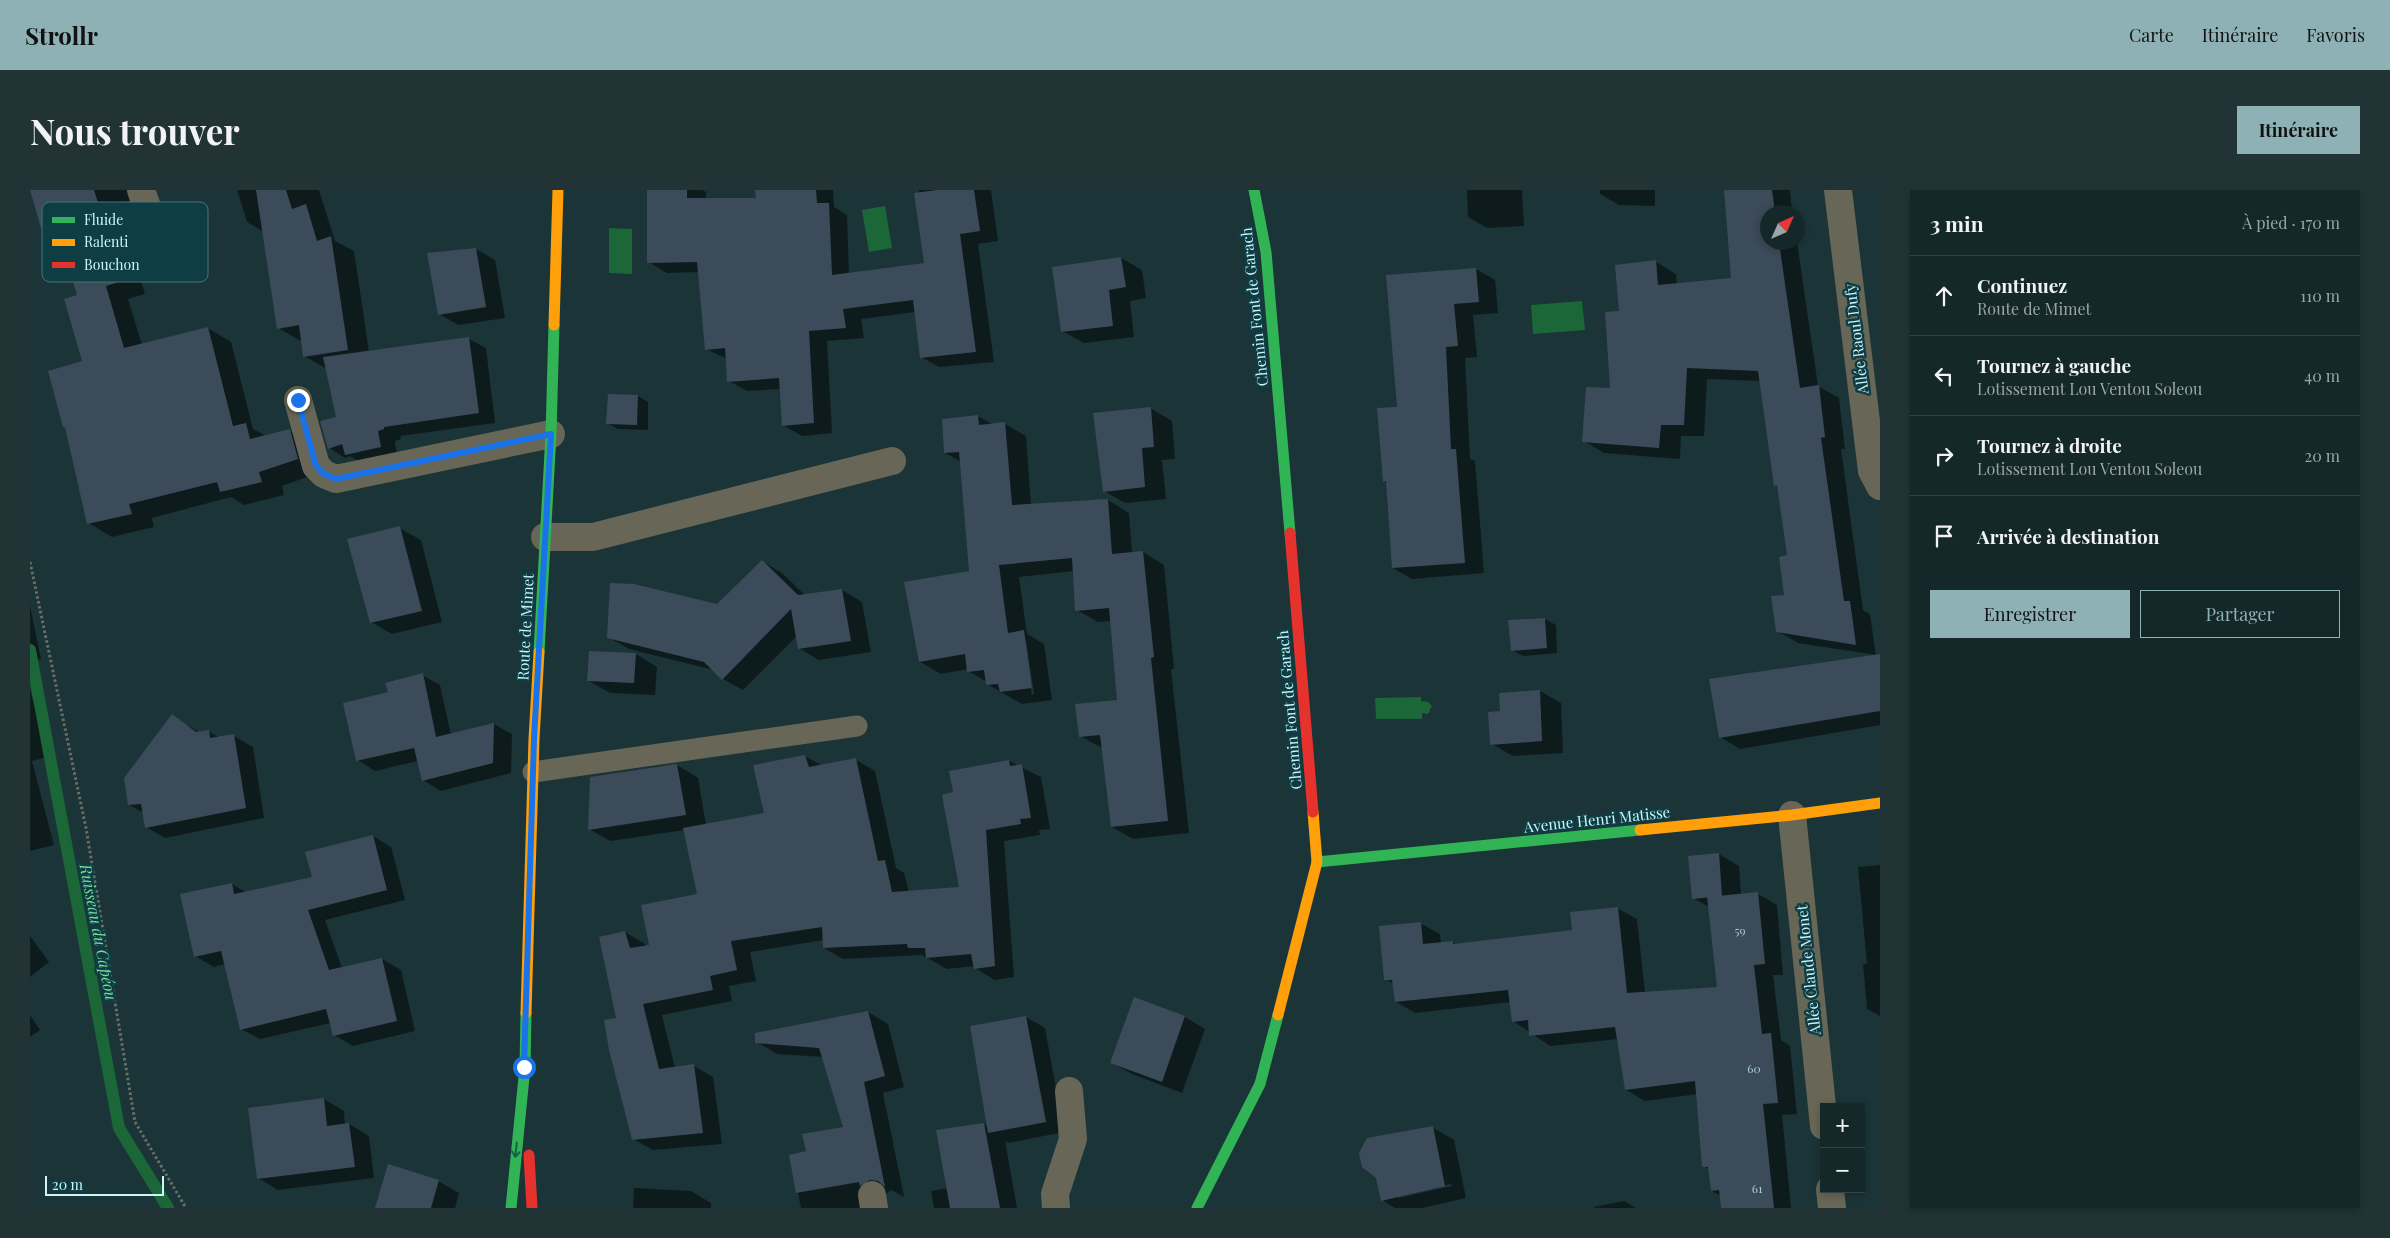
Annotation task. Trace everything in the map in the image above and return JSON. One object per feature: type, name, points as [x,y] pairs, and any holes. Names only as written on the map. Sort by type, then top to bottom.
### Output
[{"type":"street","points":[[141,190],[145,202]]},
{"type":"street","name":"Route de Mimet","points":[[511,1208],[524,1067],[533,772],[551,434],[558,190]]},
{"type":"street","name":"Chemin Font de Garach","points":[[1197,1208],[1260,1084],[1317,862],[1266,252],[1254,190]]},
{"type":"street","name":"Allée Raoul Dufy","points":[[1838,190],[1872,471],[1880,486]]},
{"type":"street","points":[[298,400],[316,466],[324,474],[336,479],[551,434]]},
{"type":"street","points":[[545,537],[593,537],[892,461]]},
{"type":"street","name":"Avenue Henri Matisse","points":[[1317,862],[1792,815],[1880,803]]},
{"type":"street","name":"Allée Claude Monet","points":[[1792,815],[1822,1103]]},
{"type":"street","name":"Route de Mimet","points":[[524,1067],[532,1208]]},
{"type":"street","points":[[1056,1208],[1055,1194],[1073,1139],[1069,1091]]},
{"type":"street","points":[[1830,1193],[1832,1208]]},
{"type":"lane","points":[[533,772],[857,726]]},
{"type":"path","points":[[30,562],[86,828],[135,1122],[186,1208]]},
{"type":"shaded area","points":[[885,206],[892,248],[869,252],[862,210]]},
{"type":"shaded area","points":[[609,228],[632,229],[632,274],[609,273]]},
{"type":"shaded area","points":[[1582,301],[1585,330],[1533,334],[1531,305]]},
{"type":"shaded area","points":[[1421,697],[1421,701],[1428,702],[1432,706],[1428,714],[1422,713],[1422,719],[1376,719],[1375,698]]},
{"type":"building","points":[[30,190],[94,190],[98,202],[42,202],[41,228]]},
{"type":"building","points":[[256,190],[286,190],[292,209],[306,204],[317,241],[331,236],[348,350],[303,357],[299,325],[277,329]]},
{"type":"building","points":[[647,190],[687,190],[687,198],[756,198],[755,190],[816,190],[817,203],[829,203],[832,275],[924,263],[914,193],[937,190],[974,190],[980,231],[960,234],[976,352],[920,358],[913,300],[843,309],[846,328],[809,331],[814,423],[782,426],[779,378],[727,382],[725,348],[705,350],[697,262],[647,263]]},
{"type":"building","points":[[1724,190],[1772,190],[1774,205],[1760,205],[1760,250],[1780,250],[1800,388],[1819,385],[1825,437],[1821,438],[1844,601],[1850,601],[1856,645],[1776,632],[1771,596],[1784,595],[1779,557],[1787,555],[1777,485],[1774,486],[1758,371],[1687,368],[1684,425],[1661,425],[1659,448],[1582,442],[1586,387],[1610,388],[1605,312],[1619,311],[1615,265],[1656,260],[1658,285],[1731,278]]},
{"type":"building","points":[[476,248],[486,307],[438,315],[427,253]]},
{"type":"building","points":[[1121,257],[1126,287],[1109,290],[1113,326],[1061,332],[1052,267]]},
{"type":"building","points":[[1476,268],[1479,302],[1454,304],[1458,346],[1446,347],[1451,449],[1456,449],[1465,563],[1392,568],[1386,481],[1383,482],[1377,408],[1397,407],[1386,275]]},
{"type":"building","points":[[73,282],[119,282],[106,286],[124,348],[208,327],[233,426],[246,423],[250,439],[290,429],[298,459],[259,472],[262,482],[220,492],[217,482],[129,504],[132,514],[87,524],[65,427],[63,427],[48,371],[82,361],[64,299],[77,295]]},
{"type":"building","points":[[469,337],[479,413],[384,427],[384,429],[378,431],[381,447],[345,455],[342,444],[328,449],[320,421],[336,417],[323,357]]},
{"type":"building","points":[[608,394],[638,395],[637,425],[606,424]]},
{"type":"building","points":[[1151,407],[1154,447],[1142,448],[1145,487],[1103,492],[1093,413]]},
{"type":"building","points":[[978,415],[979,425],[1005,422],[1012,505],[1108,499],[1112,554],[1143,551],[1154,657],[1151,658],[1168,821],[1111,827],[1100,735],[1079,737],[1075,704],[1117,700],[1109,608],[1075,611],[1072,558],[999,565],[1008,633],[1024,630],[1032,688],[1000,692],[998,684],[986,685],[984,670],[967,672],[965,654],[919,662],[904,582],[969,571],[959,452],[944,453],[942,419]]},
{"type":"building","points":[[400,526],[422,611],[370,623],[347,539]]},
{"type":"building","points":[[762,560],[798,595],[842,589],[851,641],[798,649],[791,609],[722,680],[704,662],[607,638],[610,583],[634,584],[717,604]]},
{"type":"building","points":[[1545,618],[1547,648],[1511,651],[1508,620]]},
{"type":"building","points":[[589,651],[636,653],[634,683],[587,681]]},
{"type":"building","points":[[1880,654],[1880,711],[1719,738],[1709,679]]},
{"type":"building","points":[[423,673],[436,737],[494,723],[493,763],[422,781],[414,748],[356,761],[343,703],[388,692],[385,683]]},
{"type":"building","points":[[1540,690],[1542,741],[1490,745],[1488,712],[1500,711],[1499,693]]},
{"type":"building","points":[[172,714],[196,732],[209,730],[210,738],[234,734],[246,808],[145,828],[141,804],[128,805],[124,778]]},
{"type":"building","points":[[805,755],[809,767],[856,758],[878,861],[885,860],[892,892],[959,887],[942,795],[953,792],[949,771],[1009,760],[1010,766],[1022,764],[1031,818],[1020,819],[1021,824],[986,830],[995,966],[974,969],[971,954],[926,958],[925,948],[908,948],[907,944],[823,948],[822,927],[731,941],[737,970],[710,976],[713,990],[643,1004],[659,1069],[694,1064],[703,1133],[632,1140],[609,1050],[604,1020],[616,1018],[599,937],[625,931],[630,948],[649,945],[641,905],[697,894],[683,828],[764,813],[753,765]]},
{"type":"building","points":[[677,764],[686,815],[588,830],[590,777]]},
{"type":"building","points":[[373,835],[387,890],[308,910],[329,970],[382,958],[397,1021],[333,1036],[326,1009],[240,1030],[221,951],[194,957],[180,894],[232,883],[234,894],[312,877],[305,852]]},
{"type":"building","points":[[1719,853],[1722,896],[1692,899],[1688,856]]},
{"type":"building","points":[[1758,892],[1765,964],[1754,965],[1762,1034],[1771,1033],[1778,1103],[1763,1104],[1774,1208],[1721,1208],[1719,1190],[1711,1191],[1708,1167],[1702,1167],[1695,1081],[1625,1090],[1615,1027],[1529,1036],[1528,1020],[1512,1022],[1508,990],[1395,1002],[1392,980],[1384,980],[1379,926],[1421,922],[1423,944],[1453,941],[1453,944],[1572,930],[1570,912],[1618,907],[1627,993],[1717,987],[1707,897]]},
{"type":"building","points":[[1134,997],[1185,1016],[1162,1082],[1110,1063]]},
{"type":"building","points":[[868,1011],[885,1076],[864,1082],[885,1187],[878,1181],[870,1180],[860,1186],[859,1182],[796,1193],[789,1155],[806,1151],[802,1134],[843,1127],[819,1048],[755,1043],[755,1033]]},
{"type":"building","points":[[1026,1016],[1046,1122],[988,1133],[970,1026]]},
{"type":"building","points":[[324,1098],[327,1126],[349,1123],[355,1167],[257,1179],[248,1108]]},
{"type":"building","points":[[984,1123],[1000,1208],[950,1208],[936,1130]]},
{"type":"building","points":[[1433,1126],[1445,1186],[1381,1201],[1376,1178],[1362,1167],[1359,1153],[1367,1138]]},
{"type":"building","points":[[388,1164],[439,1180],[431,1208],[375,1208]]},
{"type":"waterway","name":"Ruisseau du Capéou","points":[[30,650],[119,1128],[168,1208]]},
{"type":"traffic: fast","points":[[1254,190],[1266,252],[1290,533]]},
{"type":"traffic: fast","points":[[539,652],[551,434],[554,325]]},
{"type":"traffic: fast","points":[[1317,862],[1640,830]]},
{"type":"traffic: fast","points":[[511,1208],[525,1067],[526,1013]]},
{"type":"traffic: fast","points":[[1197,1208],[1260,1084],[1278,1015]]},
{"type":"traffic: slow","points":[[554,325],[558,190]]},
{"type":"traffic: slow","points":[[526,1013],[534,739],[539,652]]},
{"type":"traffic: slow","points":[[1640,830],[1792,815],[1880,803]]},
{"type":"traffic: slow","points":[[1278,1015],[1317,862],[1313,812]]},
{"type":"traffic: jam","points":[[1290,533],[1313,812]]},
{"type":"traffic: jam","points":[[529,1155],[532,1208]]},
{"type":"route","points":[[298,400],[316,466],[324,474],[336,479],[551,434],[534,739],[524,1067]]}]
